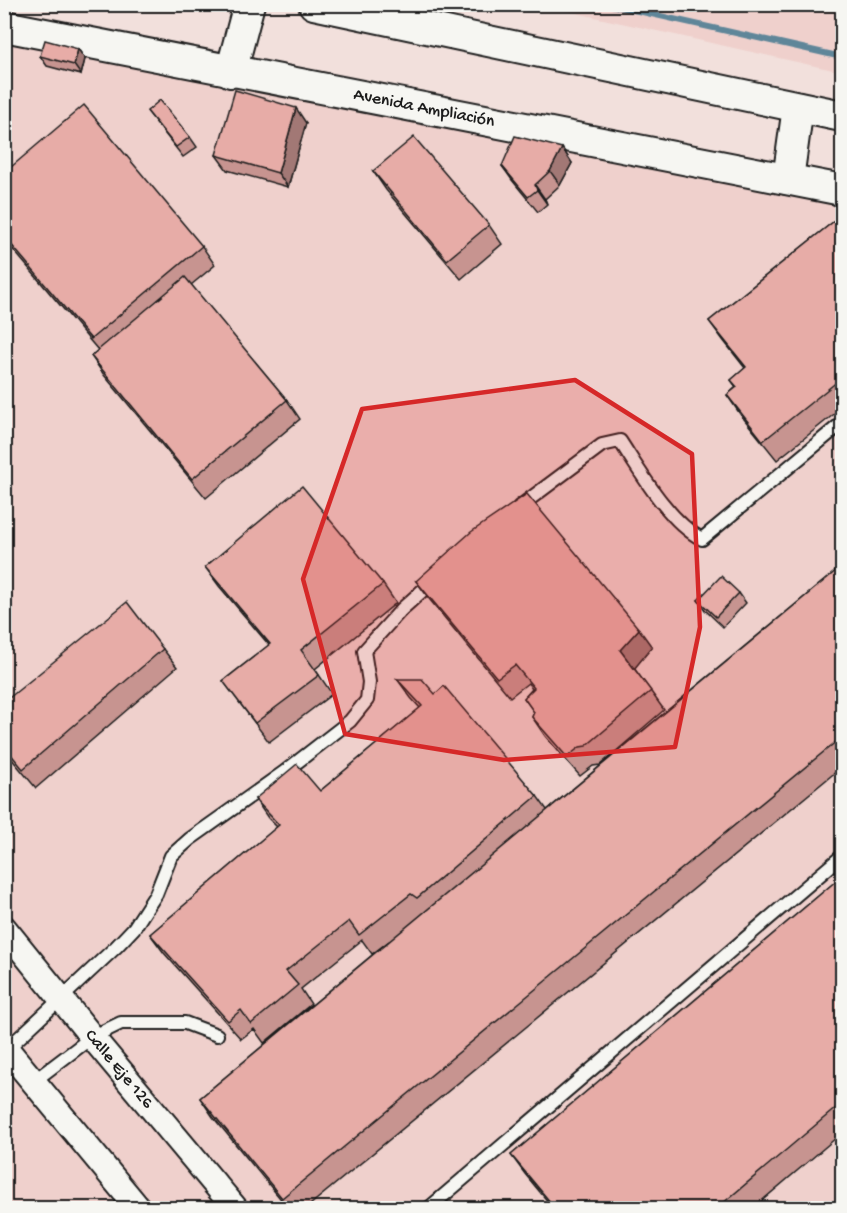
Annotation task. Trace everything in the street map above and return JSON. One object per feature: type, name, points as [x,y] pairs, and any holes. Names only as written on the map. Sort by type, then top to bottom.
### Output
[{"type":"street","points":[[231,72],[249,4]]},
{"type":"street","points":[[314,4],[843,116]]},
{"type":"street","name":"Avenida Ampliación","points":[[4,26],[843,190]]},
{"type":"street","points":[[788,179],[798,107]]},
{"type":"street","name":"Calle Eje 126","points":[[4,928],[235,1209]]},
{"type":"street","points":[[6,1047],[138,1209]]},
{"type":"lane","points":[[508,514],[602,445],[620,441],[651,488],[690,533],[702,539],[843,423]]},
{"type":"lane","points":[[6,1047],[134,928],[156,894],[171,856],[190,839],[283,773],[350,721],[367,700],[369,682],[364,651],[402,609],[446,569]]},
{"type":"lane","points":[[429,1209],[843,856]]},
{"type":"lane","points":[[34,1082],[92,1037],[121,1023],[185,1023],[217,1035]]},
{"type":"highlighted area","points":[[575,380],[692,454],[700,627],[675,747],[504,760],[345,734],[303,579],[362,409]]},
{"type":"shaded area","points":[[540,5],[842,5],[842,72]]},
{"type":"shaded area","points":[[4,16],[842,199],[842,1208],[5,1208]]},
{"type":"building","points":[[45,40],[78,49],[74,65],[40,56]]},
{"type":"building","points":[[235,90],[296,108],[278,173],[216,155]]},
{"type":"building","points":[[160,100],[190,137],[176,147],[147,111]]},
{"type":"building","points":[[84,105],[202,246],[91,339],[4,236],[4,173]]},
{"type":"building","points":[[515,136],[562,148],[550,171],[535,185],[537,190],[528,197],[502,166]]},
{"type":"building","points":[[414,137],[489,225],[447,260],[373,171]]},
{"type":"building","points":[[843,214],[843,377],[763,441],[727,395],[737,387],[731,380],[746,367],[709,321]]},
{"type":"building","points":[[185,277],[287,400],[192,479],[91,356]]},
{"type":"building","points":[[302,486],[383,584],[301,650],[319,675],[255,723],[223,681],[270,644],[205,567]]},
{"type":"building","points":[[527,494],[639,629],[620,650],[651,691],[586,746],[580,747],[567,757],[532,717],[534,712],[524,698],[534,688],[515,665],[497,678],[416,581],[471,532]]},
{"type":"building","points":[[843,565],[843,736],[282,1198],[200,1098]]},
{"type":"building","points":[[721,576],[739,593],[716,617],[698,600]]},
{"type":"building","points":[[127,602],[163,649],[23,769],[4,746],[4,702]]},
{"type":"building","points":[[397,679],[422,679],[435,694],[444,686],[537,796],[417,898],[411,894],[359,935],[349,921],[286,971],[298,985],[251,1024],[241,1010],[228,1021],[150,934],[279,825],[255,799],[297,764],[320,791],[422,706]]},
{"type":"building","points":[[843,875],[843,1102],[716,1209],[556,1209],[511,1155]]},
{"type":"waterway","points":[[607,4],[842,57]]}]
